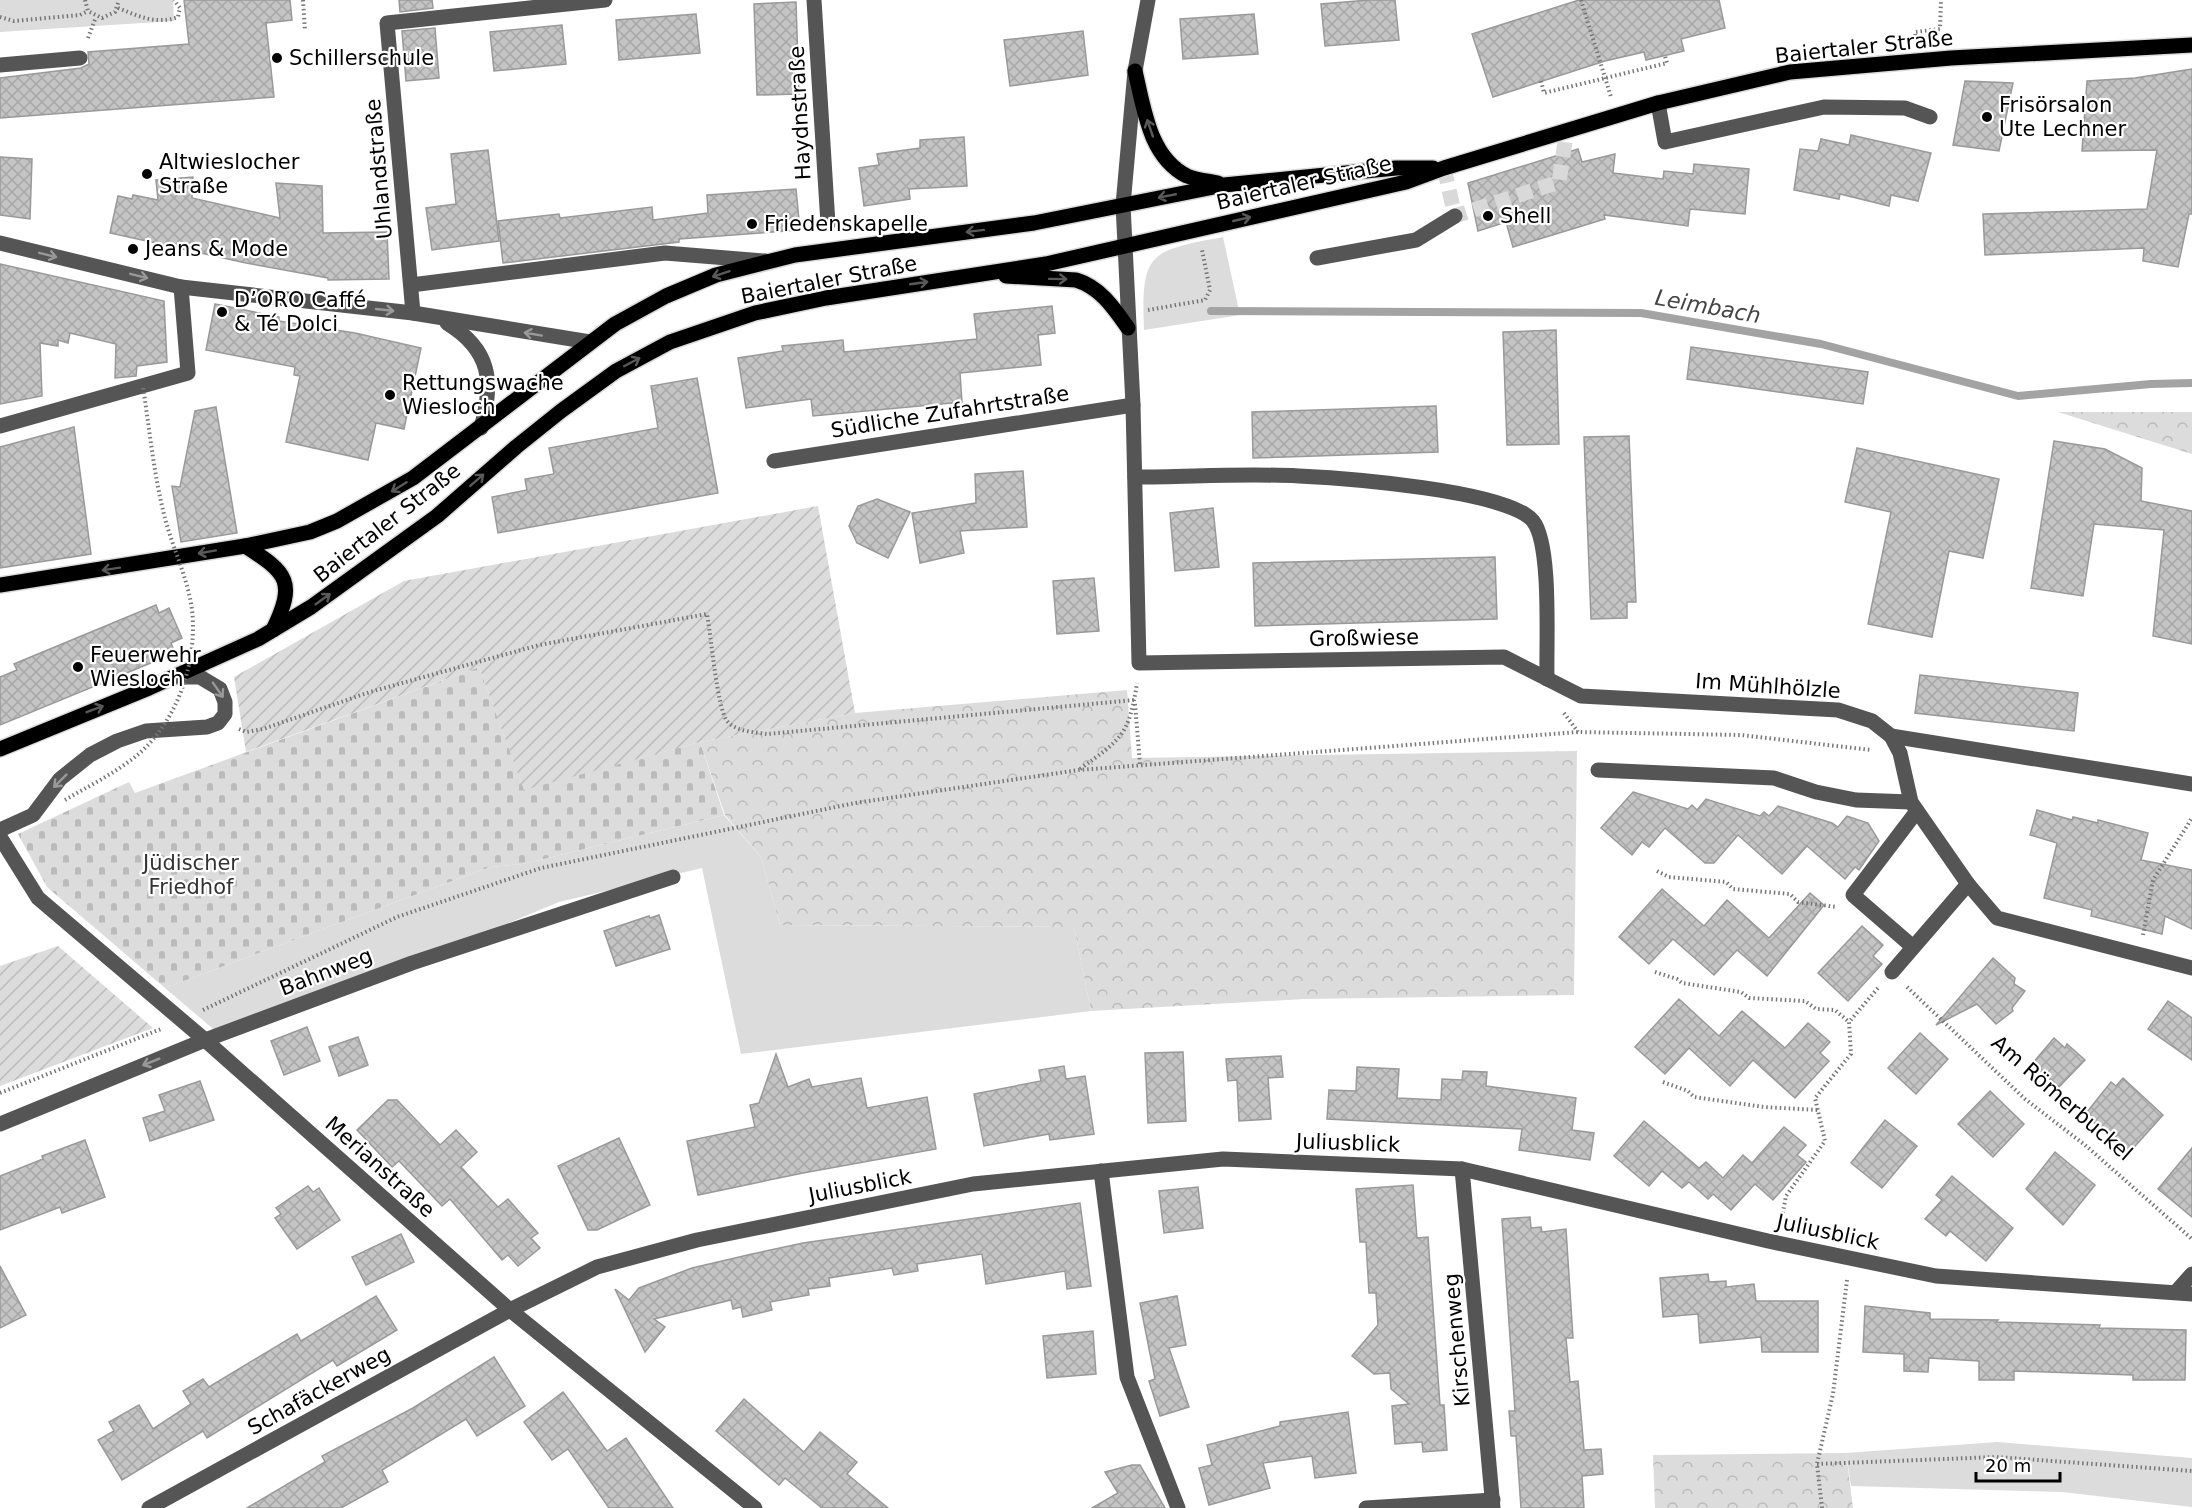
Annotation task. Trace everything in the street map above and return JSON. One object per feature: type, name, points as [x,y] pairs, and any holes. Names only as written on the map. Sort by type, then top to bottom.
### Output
[{"type":"main road","name":"Baiertaler Straße","points":[[40,731],[174,677],[273,630],[311,608],[437,516],[516,447],[616,371],[670,342],[755,314],[816,300],[1046,264],[1406,182],[1443,168],[1616,115],[1790,72],[1951,58],[2192,45]]},
{"type":"main road","points":[[1135,71],[1146,116],[1164,158],[1188,177],[1224,185]]},
{"type":"main road","name":"Baiertaler Straße","points":[[0,585],[245,546],[310,531],[366,507],[413,478],[615,324],[666,296],[716,275],[765,261],[1034,223],[1224,185],[1396,168],[1443,168]]},
{"type":"main road","points":[[979,274],[1076,279],[1086,283],[1104,297],[1128,320]]},
{"type":"main road","points":[[245,546],[271,564],[286,585],[286,599],[273,630]]},
{"type":"main road","points":[[0,744],[40,731]]},
{"type":"main road","points":[[0,749],[40,731]]},
{"type":"street","name":"Uhlandstraße","points":[[413,313],[387,23],[605,0]]},
{"type":"street","name":"Haydnstraße","points":[[814,0],[828,224]]},
{"type":"street","points":[[1148,0],[1135,71],[1123,205],[1135,477],[1298,476],[1459,493],[1510,507],[1533,520],[1542,541],[1546,586],[1547,679]]},
{"type":"street","points":[[0,65],[80,58]]},
{"type":"street","points":[[1658,103],[1665,142],[1824,107],[1905,108],[1930,117]]},
{"type":"street","points":[[1317,258],[1416,240],[1455,216]]},
{"type":"street","points":[[0,243],[181,287],[413,313],[442,320],[590,342]]},
{"type":"street","points":[[411,285],[665,253],[765,261]]},
{"type":"street","points":[[0,426],[188,373],[181,287]]},
{"type":"street","points":[[442,320],[467,337],[482,357],[489,391],[480,428]]},
{"type":"street","name":"Südliche Zufahrtstraße","points":[[774,461],[1133,405]]},
{"type":"street","name":"Großwiese","points":[[1135,477],[1139,663],[1504,657],[1581,696]]},
{"type":"street","points":[[0,830],[33,815],[60,779],[90,755],[117,741],[146,731],[207,727],[218,723],[225,714],[225,702],[220,689],[200,677],[174,677]]},
{"type":"street","name":"Im Mühlhölzle","points":[[1581,696],[1838,710],[1872,721],[1891,736]]},
{"type":"street","points":[[1891,736],[2192,784]]},
{"type":"street","points":[[1891,736],[1900,753],[1914,807],[1968,884],[1997,918],[2192,968]]},
{"type":"street","points":[[1598,770],[1774,778],[1816,792],[1856,800],[1914,807]]},
{"type":"street","points":[[1913,947],[1853,895],[1914,807]]},
{"type":"street","name":"Merianstraße","points":[[0,837],[38,898],[205,1040],[510,1310],[753,1508]]},
{"type":"street","name":"Bahnweg","points":[[0,1124],[205,1040],[435,954],[673,877]]},
{"type":"street","points":[[1892,972],[1968,884]]},
{"type":"street","name":"Juliusblick","points":[[510,1310],[597,1267],[698,1240],[973,1184],[1223,1159],[1462,1169],[1936,1276],[2184,1293]]},
{"type":"street","name":"Kirschenweg","points":[[1462,1169],[1493,1504]]},
{"type":"street","points":[[1101,1171],[1127,1377],[1178,1508]]},
{"type":"street","points":[[2184,1293],[2192,1274]]},
{"type":"street","name":"Schafäckerweg","points":[[149,1508],[510,1310]]},
{"type":"street","points":[[1366,1508],[1493,1504]]},
{"type":"path","points":[[85,0],[88,11],[102,18],[112,15],[119,0]]},
{"type":"path","points":[[117,8],[150,20],[171,20],[178,17],[180,8],[174,0]]},
{"type":"path","points":[[303,0],[305,31]]},
{"type":"path","points":[[1581,0],[1616,115]]},
{"type":"path","points":[[1915,32],[1940,29],[1941,0]]},
{"type":"path","points":[[0,17],[14,21],[80,15],[88,11]]},
{"type":"path","points":[[1541,81],[1544,93],[1667,63],[1665,56]]},
{"type":"path","points":[[1128,320],[1205,300],[1210,291],[1198,229]]},
{"type":"path","points":[[65,800],[132,759],[144,748],[169,716],[189,664],[193,628],[192,608],[160,497],[143,387]]},
{"type":"path","points":[[218,723],[246,732],[263,729],[370,692],[539,645],[707,614],[722,707],[728,722],[742,731],[767,734],[1134,700]]},
{"type":"path","points":[[1134,700],[1140,764]]},
{"type":"path","points":[[1079,770],[1120,739],[1134,700]]},
{"type":"path","points":[[0,1093],[182,1020],[397,917],[542,868],[843,805],[1090,769]]},
{"type":"path","points":[[2145,929],[2153,880],[2192,818]]},
{"type":"path","points":[[1657,871],[1669,877],[1726,882],[1733,889],[1790,894],[1798,902],[1841,908]]},
{"type":"path","points":[[1655,972],[1677,979],[1682,983],[1741,992],[1749,998],[1805,1001],[1816,1009],[1835,1010],[1849,1022]]},
{"type":"path","name":"Am Römerbuckel","points":[[1907,987],[2025,1099],[2085,1145],[2192,1239]]},
{"type":"path","points":[[1781,1223],[1786,1196],[1825,1141],[1815,1098],[1851,1054],[1849,1022],[1869,998]]},
{"type":"path","points":[[1663,1082],[1688,1090],[1694,1096],[1764,1107],[1818,1110]]},
{"type":"path","points":[[1822,1508],[1817,1464],[1833,1394],[1850,1258]]},
{"type":"path","points":[[1817,1464],[1996,1457],[2192,1471]]},
{"type":"green space","points":[[0,0],[173,0],[174,21],[0,32]]},
{"type":"green space","points":[[1223,237],[1240,315],[1144,330],[1145,285],[1148,270],[1155,260],[1165,252],[1179,246]]},
{"type":"green space","points":[[2058,412],[2192,412],[2192,454]]},
{"type":"green space","points":[[818,506],[855,713],[700,742],[524,790],[479,667],[246,752],[234,677],[404,581]]},
{"type":"green space","name":"Jüdischer Friedhof","points":[[479,667],[524,789],[700,742],[724,815],[523,864],[490,867],[165,988],[47,887],[18,834],[129,782],[135,793]]},
{"type":"green space","points":[[1127,690],[1132,758],[1577,751],[1574,995],[1304,999],[1091,1011],[1074,927],[780,925],[761,857],[725,815],[700,742],[855,713]]},
{"type":"green space","points":[[724,815],[761,857],[780,925],[1074,927],[1091,1011],[741,1054],[702,868],[559,902],[226,1040],[165,988],[490,867],[523,864]]},
{"type":"green space","points":[[58,946],[153,1028],[0,1086],[0,966]]},
{"type":"green space","points":[[1997,1442],[2192,1458],[2192,1507],[2062,1492],[1851,1486],[1846,1453]]},
{"type":"green space","points":[[1846,1453],[1853,1508],[1655,1508],[1653,1455]]},
{"type":"building","points":[[184,0],[290,0],[292,20],[266,23],[274,97],[0,118],[0,78],[81,68],[89,64],[88,52],[189,44]]},
{"type":"building","points":[[399,0],[432,0],[433,8],[400,12]]},
{"type":"building","points":[[1395,0],[1399,40],[1325,46],[1321,4]]},
{"type":"building","points":[[1579,0],[1719,0],[1725,28],[1681,39],[1684,51],[1646,60],[1644,52],[1605,61],[1493,97],[1472,34]]},
{"type":"building","points":[[796,2],[799,94],[757,95],[754,4]]},
{"type":"building","points":[[696,14],[700,53],[619,60],[616,20]]},
{"type":"building","points":[[1254,14],[1258,54],[1183,59],[1180,19]]},
{"type":"building","points":[[562,25],[566,64],[494,71],[490,32]]},
{"type":"building","points":[[435,28],[439,78],[406,81],[402,31]]},
{"type":"building","points":[[1083,31],[1088,75],[1010,86],[1004,40]]},
{"type":"building","points":[[2192,69],[2192,214],[2189,214],[2178,267],[2143,261],[2144,248],[1985,255],[1983,214],[2147,209],[2157,150],[2082,151],[2087,81],[2135,78]]},
{"type":"building","points":[[1965,81],[2013,83],[1999,151],[1953,145]]},
{"type":"building","points":[[1851,135],[1931,153],[1918,201],[1891,195],[1889,206],[1840,194],[1839,199],[1794,190],[1800,149],[1818,151],[1821,139],[1849,145]]},
{"type":"building","points":[[964,137],[967,186],[909,189],[910,199],[864,206],[859,168],[879,165],[877,154],[920,148],[920,140]]},
{"type":"building","points":[[1578,149],[1582,162],[1615,154],[1613,173],[1663,179],[1664,171],[1693,174],[1694,164],[1749,169],[1745,214],[1690,209],[1688,226],[1604,215],[1605,219],[1513,247],[1506,222],[1478,231],[1468,183]]},
{"type":"building","points":[[488,150],[499,241],[432,250],[426,208],[456,204],[451,154]]},
{"type":"building","points":[[0,157],[32,159],[30,219],[0,215]]},
{"type":"building","points":[[193,177],[192,198],[280,218],[276,183],[322,186],[323,233],[387,232],[389,279],[328,280],[328,278],[246,263],[110,233],[118,196],[132,199],[133,195],[158,200],[156,180]]},
{"type":"building","points":[[796,189],[800,230],[679,239],[679,242],[503,263],[498,221],[559,214],[560,218],[652,207],[653,220],[708,213],[707,195]]},
{"type":"building","points":[[0,264],[164,301],[167,362],[137,366],[136,376],[115,378],[116,344],[70,333],[68,343],[58,340],[58,346],[40,343],[42,396],[0,404]]},
{"type":"building","points":[[215,304],[279,317],[279,321],[355,333],[421,348],[404,429],[376,423],[368,460],[286,442],[300,376],[294,375],[295,367],[206,350]]},
{"type":"building","points":[[1052,306],[1055,333],[1038,335],[1041,365],[960,373],[962,402],[813,416],[811,399],[746,408],[738,358],[783,351],[782,346],[843,340],[844,352],[977,339],[974,314]]},
{"type":"building","points":[[1556,330],[1559,444],[1507,445],[1503,332]]},
{"type":"building","points":[[1691,347],[1868,372],[1863,404],[1687,379]]},
{"type":"building","points":[[697,378],[718,493],[498,533],[492,497],[527,490],[525,479],[554,474],[549,448],[658,428],[651,386]]},
{"type":"building","points":[[1436,406],[1438,452],[1253,458],[1252,412]]},
{"type":"building","points":[[216,407],[237,533],[181,542],[172,486],[180,487],[195,411]]},
{"type":"building","points":[[74,427],[91,554],[0,568],[0,447]]},
{"type":"building","points":[[1629,436],[1636,602],[1627,602],[1627,618],[1591,619],[1584,437]]},
{"type":"building","points":[[2054,441],[2105,449],[2142,468],[2141,501],[2192,511],[2192,644],[2153,636],[2164,530],[2094,524],[2083,596],[2031,588]]},
{"type":"building","points":[[1857,448],[1999,479],[1983,558],[1949,551],[1932,637],[1868,624],[1891,512],[1845,502]]},
{"type":"building","points":[[1023,471],[1027,527],[960,531],[964,553],[920,563],[912,513],[976,503],[975,474]]},
{"type":"building","points":[[877,499],[910,512],[888,558],[857,543],[849,526],[858,506]]},
{"type":"building","points":[[1213,508],[1219,567],[1175,571],[1170,513]]},
{"type":"building","points":[[1495,557],[1497,619],[1255,626],[1253,563]]},
{"type":"building","points":[[1094,578],[1099,631],[1057,634],[1053,581]]},
{"type":"building","name":"Feuerwehr Wiesloch","points":[[156,605],[159,613],[169,608],[182,638],[171,643],[175,653],[0,725],[0,677],[17,670],[14,664]]},
{"type":"building","points":[[1920,675],[2078,693],[2074,731],[1915,713]]},
{"type":"building","points":[[1633,792],[1688,809],[1692,805],[1697,810],[1706,799],[1760,816],[1764,812],[1769,816],[1778,806],[1838,827],[1847,816],[1868,823],[1879,841],[1859,870],[1855,867],[1845,879],[1807,846],[1782,874],[1738,835],[1714,863],[1705,863],[1665,828],[1649,847],[1642,842],[1632,855],[1601,828]]},
{"type":"building","points":[[2037,810],[2072,820],[2073,817],[2098,823],[2098,820],[2148,833],[2141,860],[2192,870],[2192,929],[2165,916],[2162,934],[2091,916],[2092,910],[2044,898],[2057,843],[2030,835]]},
{"type":"building","points":[[1662,889],[1704,926],[1727,900],[1769,938],[1810,893],[1824,905],[1767,976],[1737,950],[1714,975],[1673,939],[1649,964],[1619,937]]},
{"type":"building","points":[[659,915],[670,949],[616,966],[604,931],[649,916],[650,918]]},
{"type":"building","points":[[1862,926],[1883,945],[1873,956],[1882,964],[1848,1001],[1818,973]]},
{"type":"building","points":[[1993,958],[2015,978],[2014,984],[2025,991],[2012,1008],[2013,1011],[1996,1024],[1977,1004],[1936,1025]]},
{"type":"building","points":[[1679,999],[1719,1036],[1742,1011],[1785,1048],[1808,1023],[1830,1042],[1820,1053],[1829,1061],[1795,1098],[1753,1060],[1730,1086],[1689,1048],[1665,1074],[1635,1047]]},
{"type":"building","points":[[2168,1001],[2192,1018],[2192,1060],[2148,1029]]},
{"type":"building","points":[[307,1027],[320,1061],[284,1075],[271,1041]]},
{"type":"building","points":[[1920,1033],[1948,1059],[1916,1094],[1888,1068]]},
{"type":"building","points":[[358,1037],[368,1065],[339,1076],[329,1047]]},
{"type":"building","points":[[2054,1038],[2065,1048],[2067,1044],[2085,1060],[2059,1087],[2032,1064]]},
{"type":"building","points":[[1183,1052],[1186,1121],[1148,1123],[1145,1053]]},
{"type":"building","points":[[776,1054],[788,1087],[809,1079],[812,1087],[861,1078],[867,1108],[927,1097],[936,1149],[698,1195],[687,1141],[755,1127],[750,1105],[759,1103]]},
{"type":"building","points":[[1281,1056],[1283,1077],[1268,1078],[1271,1119],[1239,1121],[1237,1080],[1228,1081],[1226,1059]]},
{"type":"building","points":[[1064,1066],[1066,1079],[1085,1076],[1094,1134],[1050,1140],[1049,1134],[984,1146],[974,1094],[1041,1081],[1039,1070]]},
{"type":"building","points":[[1357,1067],[1399,1069],[1397,1098],[1441,1100],[1442,1079],[1462,1080],[1463,1071],[1487,1072],[1486,1086],[1576,1098],[1572,1130],[1594,1133],[1590,1160],[1519,1150],[1522,1129],[1327,1119],[1329,1090],[1356,1091]]},
{"type":"building","points":[[2123,1078],[2163,1115],[2128,1154],[2090,1119],[2093,1117],[2087,1112],[2111,1082],[2116,1086]]},
{"type":"building","points":[[200,1081],[214,1120],[150,1141],[143,1118],[165,1111],[159,1095]]},
{"type":"building","points":[[1990,1091],[2024,1124],[1993,1157],[1958,1124]]},
{"type":"building","points":[[388,1100],[397,1100],[440,1145],[456,1130],[477,1152],[461,1167],[498,1207],[508,1199],[538,1233],[531,1238],[540,1248],[518,1266],[508,1255],[502,1260],[450,1199],[442,1206],[399,1161],[392,1167],[357,1130]]},
{"type":"building","points":[[1885,1120],[1917,1146],[1882,1188],[1851,1163]]},
{"type":"building","points":[[1644,1121],[1699,1168],[1706,1162],[1723,1178],[1743,1155],[1752,1163],[1784,1127],[1806,1145],[1797,1155],[1806,1162],[1773,1200],[1755,1184],[1731,1210],[1713,1194],[1708,1199],[1689,1182],[1682,1188],[1662,1171],[1649,1186],[1614,1156]]},
{"type":"building","points":[[619,1138],[650,1205],[597,1230],[588,1230],[558,1166]]},
{"type":"building","points":[[85,1140],[105,1197],[62,1213],[60,1207],[0,1230],[0,1176],[43,1159],[42,1156]]},
{"type":"building","points":[[2192,1148],[2192,1217],[2158,1189]]},
{"type":"building","points":[[2055,1152],[2095,1185],[2063,1225],[2026,1189]]},
{"type":"building","points":[[1952,1176],[2013,1228],[1986,1261],[1950,1231],[1946,1236],[1925,1219],[1942,1200],[1936,1195]]},
{"type":"building","points":[[1413,1185],[1417,1238],[1428,1237],[1440,1405],[1444,1405],[1447,1450],[1423,1452],[1422,1442],[1395,1444],[1392,1406],[1409,1404],[1391,1389],[1390,1373],[1374,1374],[1352,1356],[1378,1325],[1376,1293],[1369,1293],[1366,1242],[1360,1242],[1356,1189]]},
{"type":"building","points":[[308,1186],[313,1192],[319,1188],[340,1220],[297,1249],[275,1218],[281,1214],[276,1208]]},
{"type":"building","points":[[1198,1187],[1203,1228],[1164,1233],[1159,1191]]},
{"type":"building","points":[[1080,1203],[1091,1286],[1067,1289],[1065,1271],[986,1284],[982,1254],[917,1264],[918,1271],[894,1275],[892,1268],[829,1278],[830,1286],[808,1289],[809,1295],[770,1302],[772,1310],[743,1317],[741,1307],[733,1309],[731,1300],[654,1319],[665,1327],[645,1352],[615,1289],[629,1300],[639,1288],[692,1268],[803,1243]]},
{"type":"building","points":[[1530,1217],[1531,1228],[1541,1227],[1542,1232],[1566,1229],[1573,1338],[1566,1338],[1570,1382],[1578,1381],[1584,1450],[1601,1449],[1603,1474],[1582,1476],[1584,1508],[1521,1508],[1516,1436],[1511,1436],[1509,1411],[1515,1411],[1502,1219]]},
{"type":"building","points":[[401,1234],[414,1262],[366,1285],[352,1257]]},
{"type":"building","points":[[0,1266],[26,1315],[0,1328]]},
{"type":"building","points":[[1708,1274],[1709,1282],[1726,1281],[1726,1287],[1754,1284],[1756,1301],[1818,1301],[1818,1352],[1762,1352],[1761,1337],[1700,1343],[1698,1314],[1663,1317],[1660,1278]]},
{"type":"building","points":[[376,1296],[397,1330],[337,1366],[333,1360],[207,1438],[203,1431],[122,1480],[98,1440],[114,1431],[109,1422],[139,1405],[153,1429],[191,1404],[183,1391],[203,1379],[209,1387],[297,1334],[301,1341]]},
{"type":"building","points":[[1177,1296],[1186,1345],[1169,1348],[1189,1407],[1160,1416],[1149,1381],[1155,1379],[1140,1303]]},
{"type":"building","points":[[1865,1306],[1930,1313],[1930,1319],[1998,1320],[1996,1322],[2186,1330],[2185,1380],[2133,1380],[2133,1375],[2014,1371],[2014,1380],[1979,1380],[1979,1361],[1929,1358],[1928,1372],[1904,1371],[1904,1354],[1863,1352]]},
{"type":"building","points":[[1093,1331],[1096,1374],[1047,1378],[1043,1336]]},
{"type":"building","points":[[494,1357],[525,1406],[477,1436],[466,1419],[382,1470],[388,1482],[341,1508],[247,1508],[325,1462],[322,1456],[413,1408]]},
{"type":"building","points":[[563,1392],[607,1451],[626,1438],[673,1508],[609,1508],[568,1449],[552,1460],[524,1422]]},
{"type":"building","points":[[744,1399],[804,1452],[820,1432],[857,1462],[847,1474],[888,1508],[822,1508],[785,1478],[779,1485],[716,1431]]},
{"type":"building","points":[[1348,1412],[1356,1473],[1315,1478],[1312,1456],[1263,1463],[1270,1488],[1209,1505],[1199,1468],[1212,1465],[1207,1445],[1280,1426],[1280,1422]]},
{"type":"building","points":[[1140,1465],[1165,1508],[1092,1508],[1118,1493],[1105,1472]]},
{"type":"waterway","name":"Leimbach","points":[[1211,311],[1641,313],[1821,344],[2018,396],[2151,384],[2192,383]]},
{"type":"tunnel","points":[[1444,168],[1455,216],[1559,182],[1567,129]]},
{"type":"place","name":"Schillerschule","points":[[277,58]]},
{"type":"place","name":"Frisörsalon Ute Lechner","points":[[1987,117]]},
{"type":"place","name":"Altwieslocher Straße","points":[[147,174]]},
{"type":"place","name":"Shell","points":[[1488,216]]},
{"type":"place","name":"Friedenskapelle","points":[[752,224]]},
{"type":"place","name":"Jeans & Mode","points":[[133,249]]},
{"type":"place","name":"D’ORO Caffé & Té Dolci","points":[[222,312]]},
{"type":"place","name":"Rettungswache Wiesloch","points":[[390,395]]},
{"type":"place","name":"Feuerwehr Wiesloch","points":[[78,667]]}]
